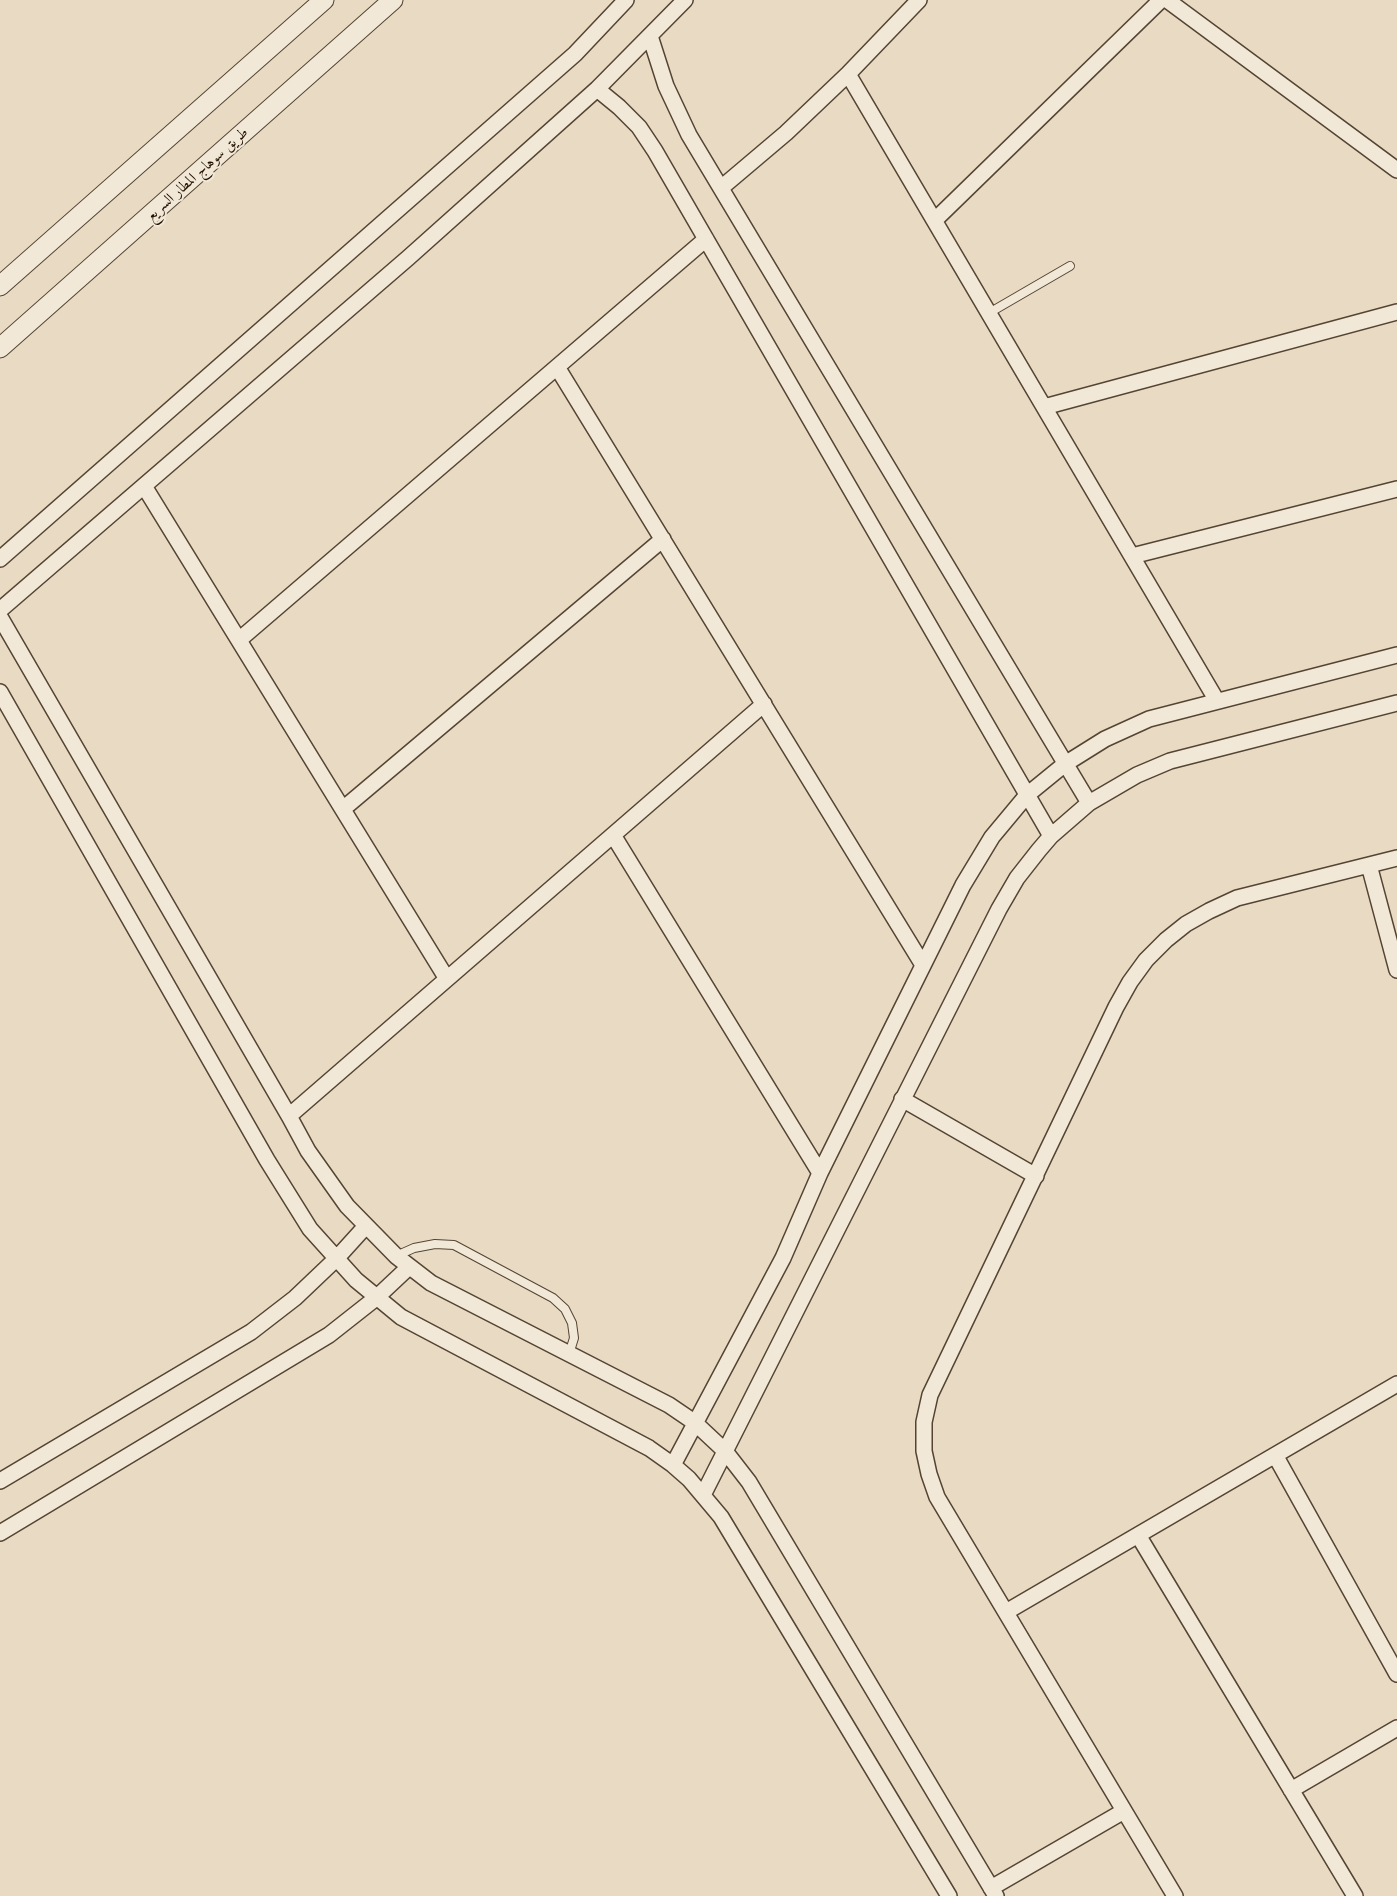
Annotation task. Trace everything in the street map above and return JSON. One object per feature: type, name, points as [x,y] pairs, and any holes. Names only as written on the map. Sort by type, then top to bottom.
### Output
[{"type":"street","points":[[0,286],[324,0]]},
{"type":"street","name":"طريق سوهاج المطار السريع","points":[[0,348],[393,0]]},
{"type":"street","points":[[0,559],[567,60],[626,0]]},
{"type":"street","points":[[0,610],[408,258],[596,89],[685,0]]},
{"type":"street","points":[[721,188],[786,132],[848,74],[919,0]]},
{"type":"street","points":[[934,220],[1161,0]]},
{"type":"street","points":[[1167,0],[1397,170]]},
{"type":"street","points":[[650,36],[660,70],[676,111],[1089,803]]},
{"type":"street","points":[[848,74],[1217,701]]},
{"type":"street","points":[[596,89],[619,107],[639,127],[655,151],[1051,836]]},
{"type":"street","points":[[239,640],[706,239]]},
{"type":"street","points":[[1044,407],[1397,312]]},
{"type":"street","points":[[557,367],[922,965]]},
{"type":"street","points":[[144,486],[447,979]]},
{"type":"street","points":[[1132,556],[1397,489]]},
{"type":"street","points":[[343,809],[663,539]]},
{"type":"street","points":[[0,618],[308,1151],[330,1185],[365,1227],[409,1267],[432,1283],[669,1405],[694,1422],[725,1451],[749,1482],[993,1892],[1124,1811]]},
{"type":"street","points":[[673,1465],[694,1422],[783,1258],[820,1173],[963,885],[992,837],[1027,796],[1065,764],[1105,739],[1149,719],[1397,655]]},
{"type":"street","points":[[0,692],[288,1195],[310,1229],[336,1259],[376,1298],[401,1317],[649,1448],[673,1465],[703,1495],[721,1517],[949,1896]]},
{"type":"street","points":[[703,1495],[999,909],[1017,878],[1051,836],[1089,803],[1137,775],[1170,761],[1397,703]]},
{"type":"street","points":[[289,1116],[764,704]]},
{"type":"street","points":[[612,836],[820,1173]]},
{"type":"street","points":[[1175,1896],[937,1497],[924,1451],[924,1427],[930,1395],[1121,999],[1130,982],[1146,960],[1186,924],[1209,910],[1238,898],[1397,858]]},
{"type":"street","points":[[1369,865],[1397,970]]},
{"type":"street","points":[[902,1099],[1036,1176]]},
{"type":"street","points":[[0,1481],[251,1332],[295,1298],[336,1259],[365,1227]]},
{"type":"street","points":[[0,1532],[329,1335],[376,1298],[409,1267]]},
{"type":"street","points":[[1006,1612],[1397,1384]]},
{"type":"street","points":[[1275,1455],[1397,1674]]},
{"type":"street","points":[[1138,1535],[1355,1896]]},
{"type":"street","points":[[1291,1790],[1397,1728]]},
{"type":"lane","points":[[989,313],[1070,266]]},
{"type":"lane","points":[[396,1256],[414,1248],[435,1244],[454,1245],[553,1298],[565,1308],[572,1323],[574,1338],[569,1354]]}]
